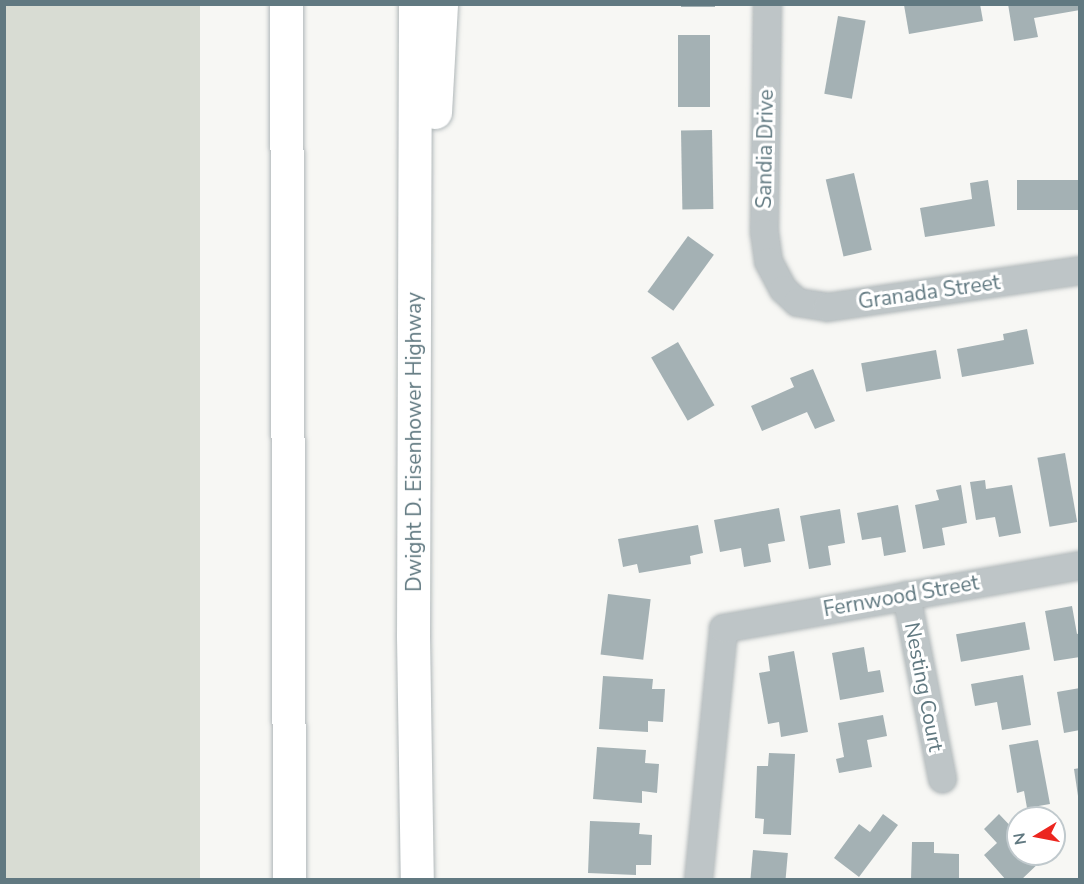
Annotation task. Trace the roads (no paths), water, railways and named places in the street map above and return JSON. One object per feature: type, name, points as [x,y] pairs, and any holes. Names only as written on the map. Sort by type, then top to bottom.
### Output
[{"type":"highway","points":[[286,4],[289,879]]},
{"type":"highway","name":"Dwight D. Eisenhower Highway","points":[[415,4],[413,636],[417,879]]},
{"type":"highway","points":[[416,226],[434,126],[441,4]]},
{"type":"street","name":"Sandia Drive","points":[[767,4],[765,232],[768,261],[783,289]]},
{"type":"street","name":"Granada Street","points":[[783,289],[797,302],[827,307],[1079,276]]},
{"type":"street","name":"Fernwood Street","points":[[698,879],[723,628],[1080,565]]},
{"type":"street","name":"Nesting Court","points":[[906,595],[942,778]]}]
